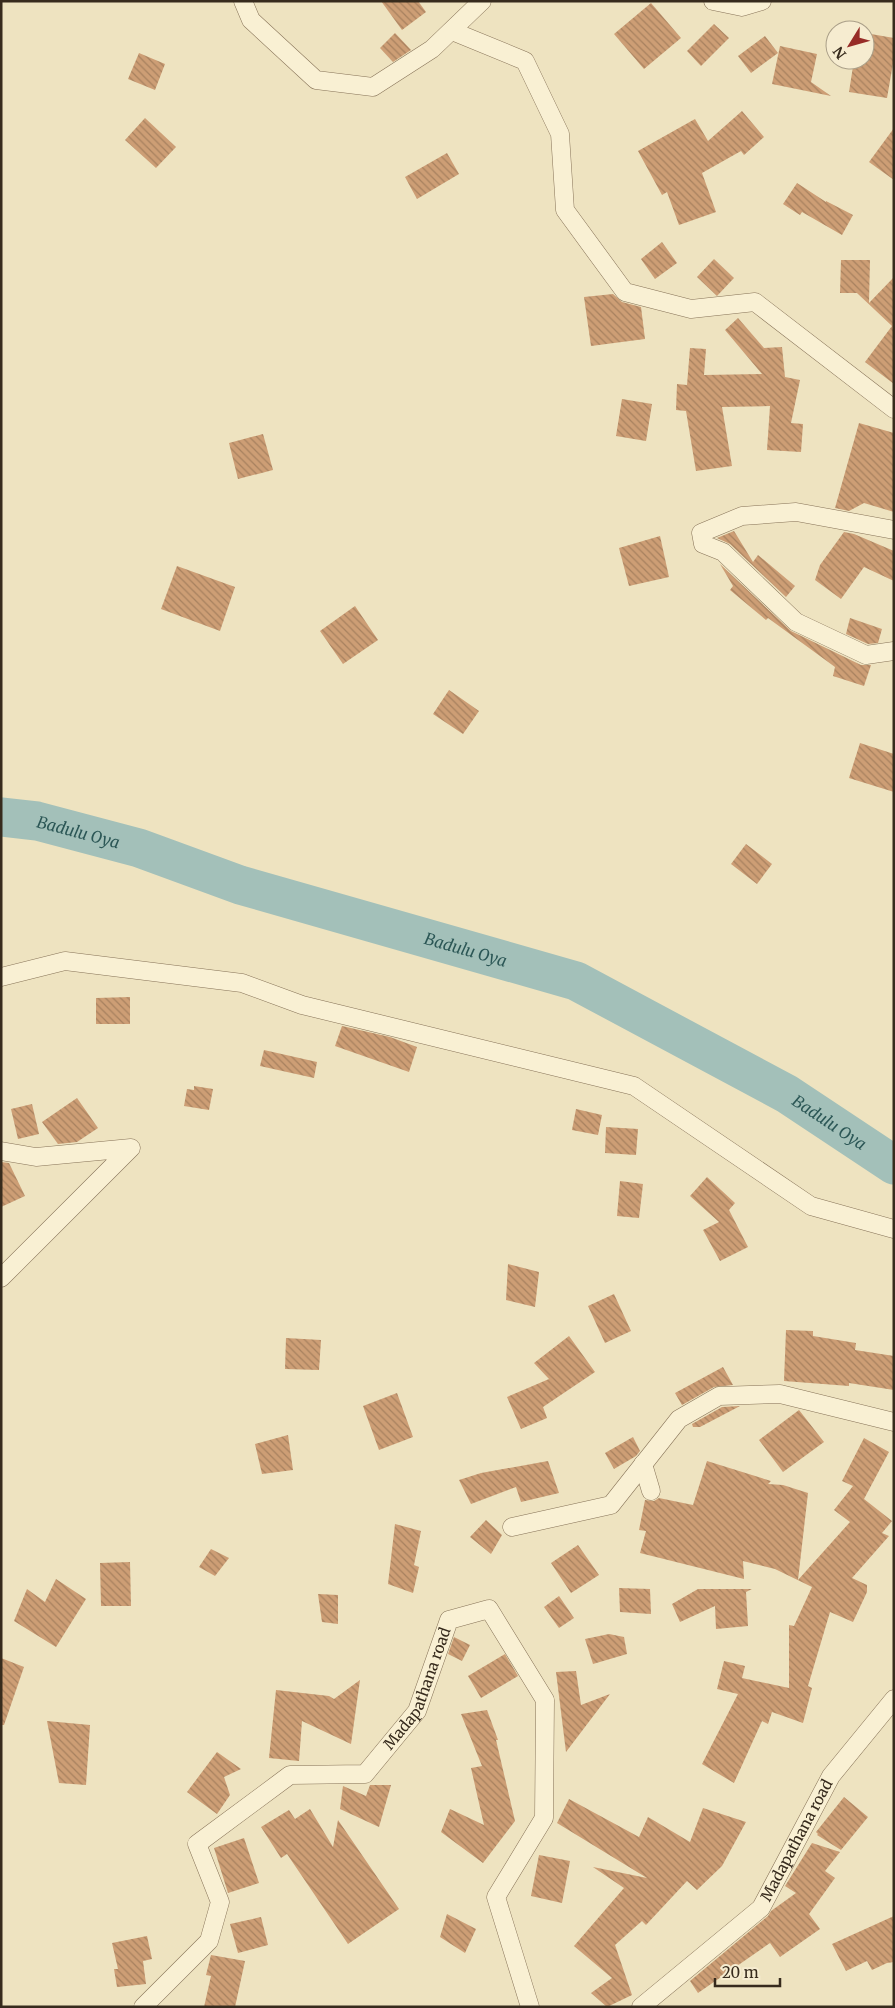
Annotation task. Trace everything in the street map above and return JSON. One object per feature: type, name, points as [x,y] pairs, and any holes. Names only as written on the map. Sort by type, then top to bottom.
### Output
[{"type":"street","points":[[243,1],[251,20],[316,80],[373,87],[432,49],[482,1]]},
{"type":"street","points":[[714,1],[742,7],[762,1]]},
{"type":"street","points":[[452,31],[525,61],[560,134],[564,210],[625,292],[691,309],[755,302],[894,409]]},
{"type":"street","points":[[894,530],[796,512],[742,516],[702,533],[703,544],[723,552],[796,622],[866,655],[894,651]]},
{"type":"street","points":[[1,977],[65,961],[242,983],[302,1005],[634,1086],[811,1206],[894,1230]]},
{"type":"street","points":[[1,1151],[36,1157],[131,1148],[1,1278]]},
{"type":"street","points":[[512,1527],[611,1505],[679,1419],[719,1396],[780,1394],[894,1422]]},
{"type":"street","points":[[643,1464],[651,1491]]},
{"type":"street","name":"Madapathana road","points":[[143,2007],[209,1941],[220,1902],[197,1844],[290,1775],[365,1774],[417,1711],[448,1620],[489,1609],[545,1700],[544,1818],[496,1897],[530,2007]]},
{"type":"street","name":"Madapathana road","points":[[641,2007],[761,1908],[831,1776],[894,1699]]},
{"type":"building","points":[[381,1],[418,1],[426,12],[402,30]]},
{"type":"building","points":[[651,3],[681,38],[644,69],[614,34]]},
{"type":"building","points":[[714,24],[729,38],[701,66],[687,51]]},
{"type":"building","points":[[395,33],[411,50],[393,62],[380,48]]},
{"type":"building","points":[[875,35],[894,38],[894,58],[887,98],[849,92],[852,70],[875,70]]},
{"type":"building","points":[[765,36],[778,53],[751,73],[738,56]]},
{"type":"building","points":[[780,46],[817,54],[811,82],[831,96],[772,84]]},
{"type":"building","points":[[139,53],[165,64],[155,90],[128,79]]},
{"type":"building","points":[[742,111],[764,137],[744,155],[741,151],[702,173],[716,212],[679,225],[667,192],[662,195],[638,151],[695,119],[708,141]]},
{"type":"building","points":[[145,118],[176,147],[156,168],[125,140]]},
{"type":"building","points":[[894,128],[894,180],[869,162]]},
{"type":"building","points":[[447,153],[459,174],[417,199],[405,177]]},
{"type":"building","points":[[797,183],[826,202],[853,215],[842,235],[802,212],[800,215],[783,204]]},
{"type":"building","points":[[662,242],[677,263],[655,279],[641,259]]},
{"type":"building","points":[[714,259],[734,278],[717,296],[697,277]]},
{"type":"building","points":[[841,260],[870,260],[869,303],[894,277],[894,384],[865,362],[892,326],[857,293],[840,293]]},
{"type":"building","points":[[613,294],[622,302],[641,307],[645,339],[591,346],[584,297]]},
{"type":"building","points":[[738,318],[764,348],[782,347],[785,377],[800,380],[791,423],[803,424],[801,452],[767,450],[770,406],[722,407],[732,466],[696,471],[686,411],[676,410],[677,384],[687,385],[690,348],[706,349],[704,375],[762,374],[725,330]]},
{"type":"building","points":[[622,399],[652,404],[646,441],[616,436]]},
{"type":"building","points":[[859,423],[894,433],[894,512],[864,503],[849,511],[835,508]]},
{"type":"building","points":[[263,434],[273,470],[238,479],[229,443]]},
{"type":"building","points":[[734,531],[753,562],[758,555],[795,586],[786,597],[730,544],[717,538]]},
{"type":"building","points":[[844,532],[854,534],[894,551],[894,581],[864,567],[841,599],[815,580],[820,565]]},
{"type":"building","points":[[660,536],[669,577],[629,586],[619,548]]},
{"type":"building","points":[[720,564],[791,631],[861,665],[871,665],[864,686],[833,676],[835,667],[768,618],[766,620],[730,590],[733,586]]},
{"type":"building","points":[[177,566],[235,587],[220,631],[161,609]]},
{"type":"building","points":[[355,606],[378,640],[343,664],[320,631]]},
{"type":"building","points":[[850,618],[882,629],[878,643],[868,644],[846,634]]},
{"type":"building","points":[[449,690],[479,711],[463,734],[433,714]]},
{"type":"building","points":[[860,743],[894,754],[894,792],[849,778]]},
{"type":"building","points":[[746,844],[772,864],[757,884],[731,864]]},
{"type":"building","points":[[130,997],[130,1024],[96,1024],[96,998]]},
{"type":"building","points":[[342,1026],[390,1037],[417,1047],[409,1072],[335,1046]]},
{"type":"building","points":[[264,1050],[317,1062],[314,1078],[260,1066]]},
{"type":"building","points":[[194,1086],[213,1089],[209,1110],[184,1106],[187,1089],[194,1090]]},
{"type":"building","points":[[77,1098],[98,1128],[77,1142],[58,1144],[42,1122]]},
{"type":"building","points":[[32,1104],[39,1134],[18,1139],[11,1109]]},
{"type":"building","points":[[576,1109],[602,1115],[598,1135],[572,1130]]},
{"type":"building","points":[[606,1127],[638,1129],[636,1155],[605,1153]]},
{"type":"building","points":[[1,1162],[9,1163],[25,1196],[1,1207]]},
{"type":"building","points":[[707,1177],[735,1203],[729,1210],[748,1247],[720,1261],[703,1230],[719,1222],[690,1196]]},
{"type":"building","points":[[620,1181],[643,1184],[639,1218],[617,1216]]},
{"type":"building","points":[[508,1264],[539,1272],[535,1307],[506,1300]]},
{"type":"building","points":[[614,1294],[631,1331],[605,1343],[588,1306]]},
{"type":"building","points":[[786,1330],[813,1331],[813,1336],[856,1343],[855,1350],[894,1356],[894,1390],[849,1383],[849,1386],[784,1381]]},
{"type":"building","points":[[569,1336],[595,1372],[543,1407],[547,1418],[521,1429],[507,1397],[549,1379],[534,1363]]},
{"type":"building","points":[[286,1338],[321,1340],[319,1370],[285,1369]]},
{"type":"building","points":[[723,1367],[733,1385],[714,1387],[682,1405],[675,1393]]},
{"type":"building","points":[[397,1393],[413,1437],[379,1450],[363,1406]]},
{"type":"building","points":[[740,1406],[700,1427],[693,1427],[692,1424],[722,1407]]},
{"type":"building","points":[[799,1410],[824,1442],[783,1472],[759,1440]]},
{"type":"building","points":[[288,1435],[293,1470],[262,1474],[255,1444]]},
{"type":"building","points":[[633,1437],[640,1451],[636,1456],[614,1469],[605,1453]]},
{"type":"building","points":[[864,1438],[889,1452],[864,1499],[892,1521],[882,1533],[889,1536],[852,1578],[867,1585],[867,1592],[853,1622],[830,1612],[808,1686],[812,1688],[803,1723],[772,1712],[768,1724],[762,1721],[734,1783],[702,1764],[738,1694],[717,1689],[724,1661],[745,1666],[742,1678],[789,1688],[789,1625],[794,1626],[812,1587],[775,1569],[743,1561],[744,1579],[640,1553],[646,1531],[639,1530],[645,1500],[654,1501],[659,1498],[693,1505],[707,1461],[771,1481],[768,1484],[783,1485],[808,1493],[798,1580],[850,1522],[834,1510],[853,1486],[842,1481]]},
{"type":"building","points":[[548,1461],[559,1493],[521,1502],[516,1487],[471,1504],[459,1480],[481,1473]]},
{"type":"building","points":[[486,1520],[502,1535],[491,1554],[470,1537]]},
{"type":"building","points":[[395,1524],[421,1531],[414,1565],[419,1567],[413,1593],[388,1584]]},
{"type":"building","points":[[578,1545],[599,1575],[571,1593],[551,1563]]},
{"type":"building","points":[[211,1549],[229,1558],[215,1576],[199,1567]]},
{"type":"building","points":[[130,1562],[131,1606],[101,1606],[100,1563]]},
{"type":"building","points":[[56,1579],[86,1599],[56,1647],[14,1621],[27,1589],[45,1602]]},
{"type":"building","points":[[619,1588],[650,1589],[651,1614],[620,1612]]},
{"type":"building","points":[[698,1589],[752,1589],[746,1592],[748,1626],[716,1629],[715,1606],[680,1622],[672,1604]]},
{"type":"building","points":[[318,1594],[338,1595],[338,1624],[322,1622]]},
{"type":"building","points":[[559,1596],[574,1618],[559,1628],[544,1607]]},
{"type":"building","points":[[609,1634],[624,1637],[627,1654],[593,1664],[585,1639]]},
{"type":"building","points":[[454,1637],[470,1645],[462,1661],[448,1654]]},
{"type":"building","points":[[505,1654],[518,1676],[481,1698],[468,1676]]},
{"type":"building","points":[[1,1658],[24,1667],[4,1725],[1,1725]]},
{"type":"building","points":[[576,1671],[581,1705],[610,1694],[566,1752],[556,1672]]},
{"type":"building","points":[[360,1680],[351,1744],[302,1721],[299,1761],[269,1758],[276,1690],[329,1696],[334,1699]]},
{"type":"building","points":[[487,1710],[498,1740],[496,1740],[515,1821],[483,1863],[441,1832],[450,1809],[484,1825],[471,1768],[482,1766],[461,1714]]},
{"type":"building","points":[[47,1721],[90,1725],[86,1785],[59,1783]]},
{"type":"building","points":[[217,1752],[241,1769],[224,1777],[230,1795],[217,1814],[187,1792]]},
{"type":"building","points":[[370,1785],[391,1785],[379,1827],[340,1809],[343,1786],[366,1796]]},
{"type":"building","points":[[844,1797],[868,1817],[841,1850],[817,1835],[816,1832]]},
{"type":"building","points":[[569,1799],[639,1837],[648,1817],[690,1842],[703,1808],[746,1822],[722,1866],[697,1890],[687,1881],[646,1925],[642,1921],[615,1945],[632,1995],[607,2007],[591,1993],[612,1978],[574,1946],[624,1888],[593,1867],[647,1878],[557,1823]]},
{"type":"building","points":[[310,1809],[333,1847],[338,1820],[399,1909],[348,1944],[287,1854],[281,1858],[261,1827],[289,1810],[295,1819]]},
{"type":"building","points":[[244,1838],[259,1883],[228,1893],[214,1848]]},
{"type":"building","points":[[812,1843],[840,1852],[825,1871],[835,1878],[809,1914],[820,1929],[780,1957],[770,1943],[698,1993],[690,1981],[768,1916],[771,1911],[796,1893],[785,1886]]},
{"type":"building","points":[[539,1855],[570,1861],[562,1903],[531,1896]]},
{"type":"building","points":[[447,1914],[476,1929],[465,1953],[440,1937]]},
{"type":"building","points":[[894,1916],[894,1962],[872,1970],[867,1961],[846,1971],[832,1944]]},
{"type":"building","points":[[261,1917],[268,1945],[238,1953],[230,1924]]},
{"type":"building","points":[[147,1936],[152,1959],[143,1961],[146,1984],[117,1987],[114,1969],[118,1969],[112,1943]]},
{"type":"building","points":[[211,1955],[245,1961],[235,2007],[204,2007],[211,1976],[206,1975]]},
{"type":"waterway","name":"Badulu Oya","points":[[1,817],[37,821],[139,848],[240,885],[576,981],[787,1094],[894,1165]]}]
